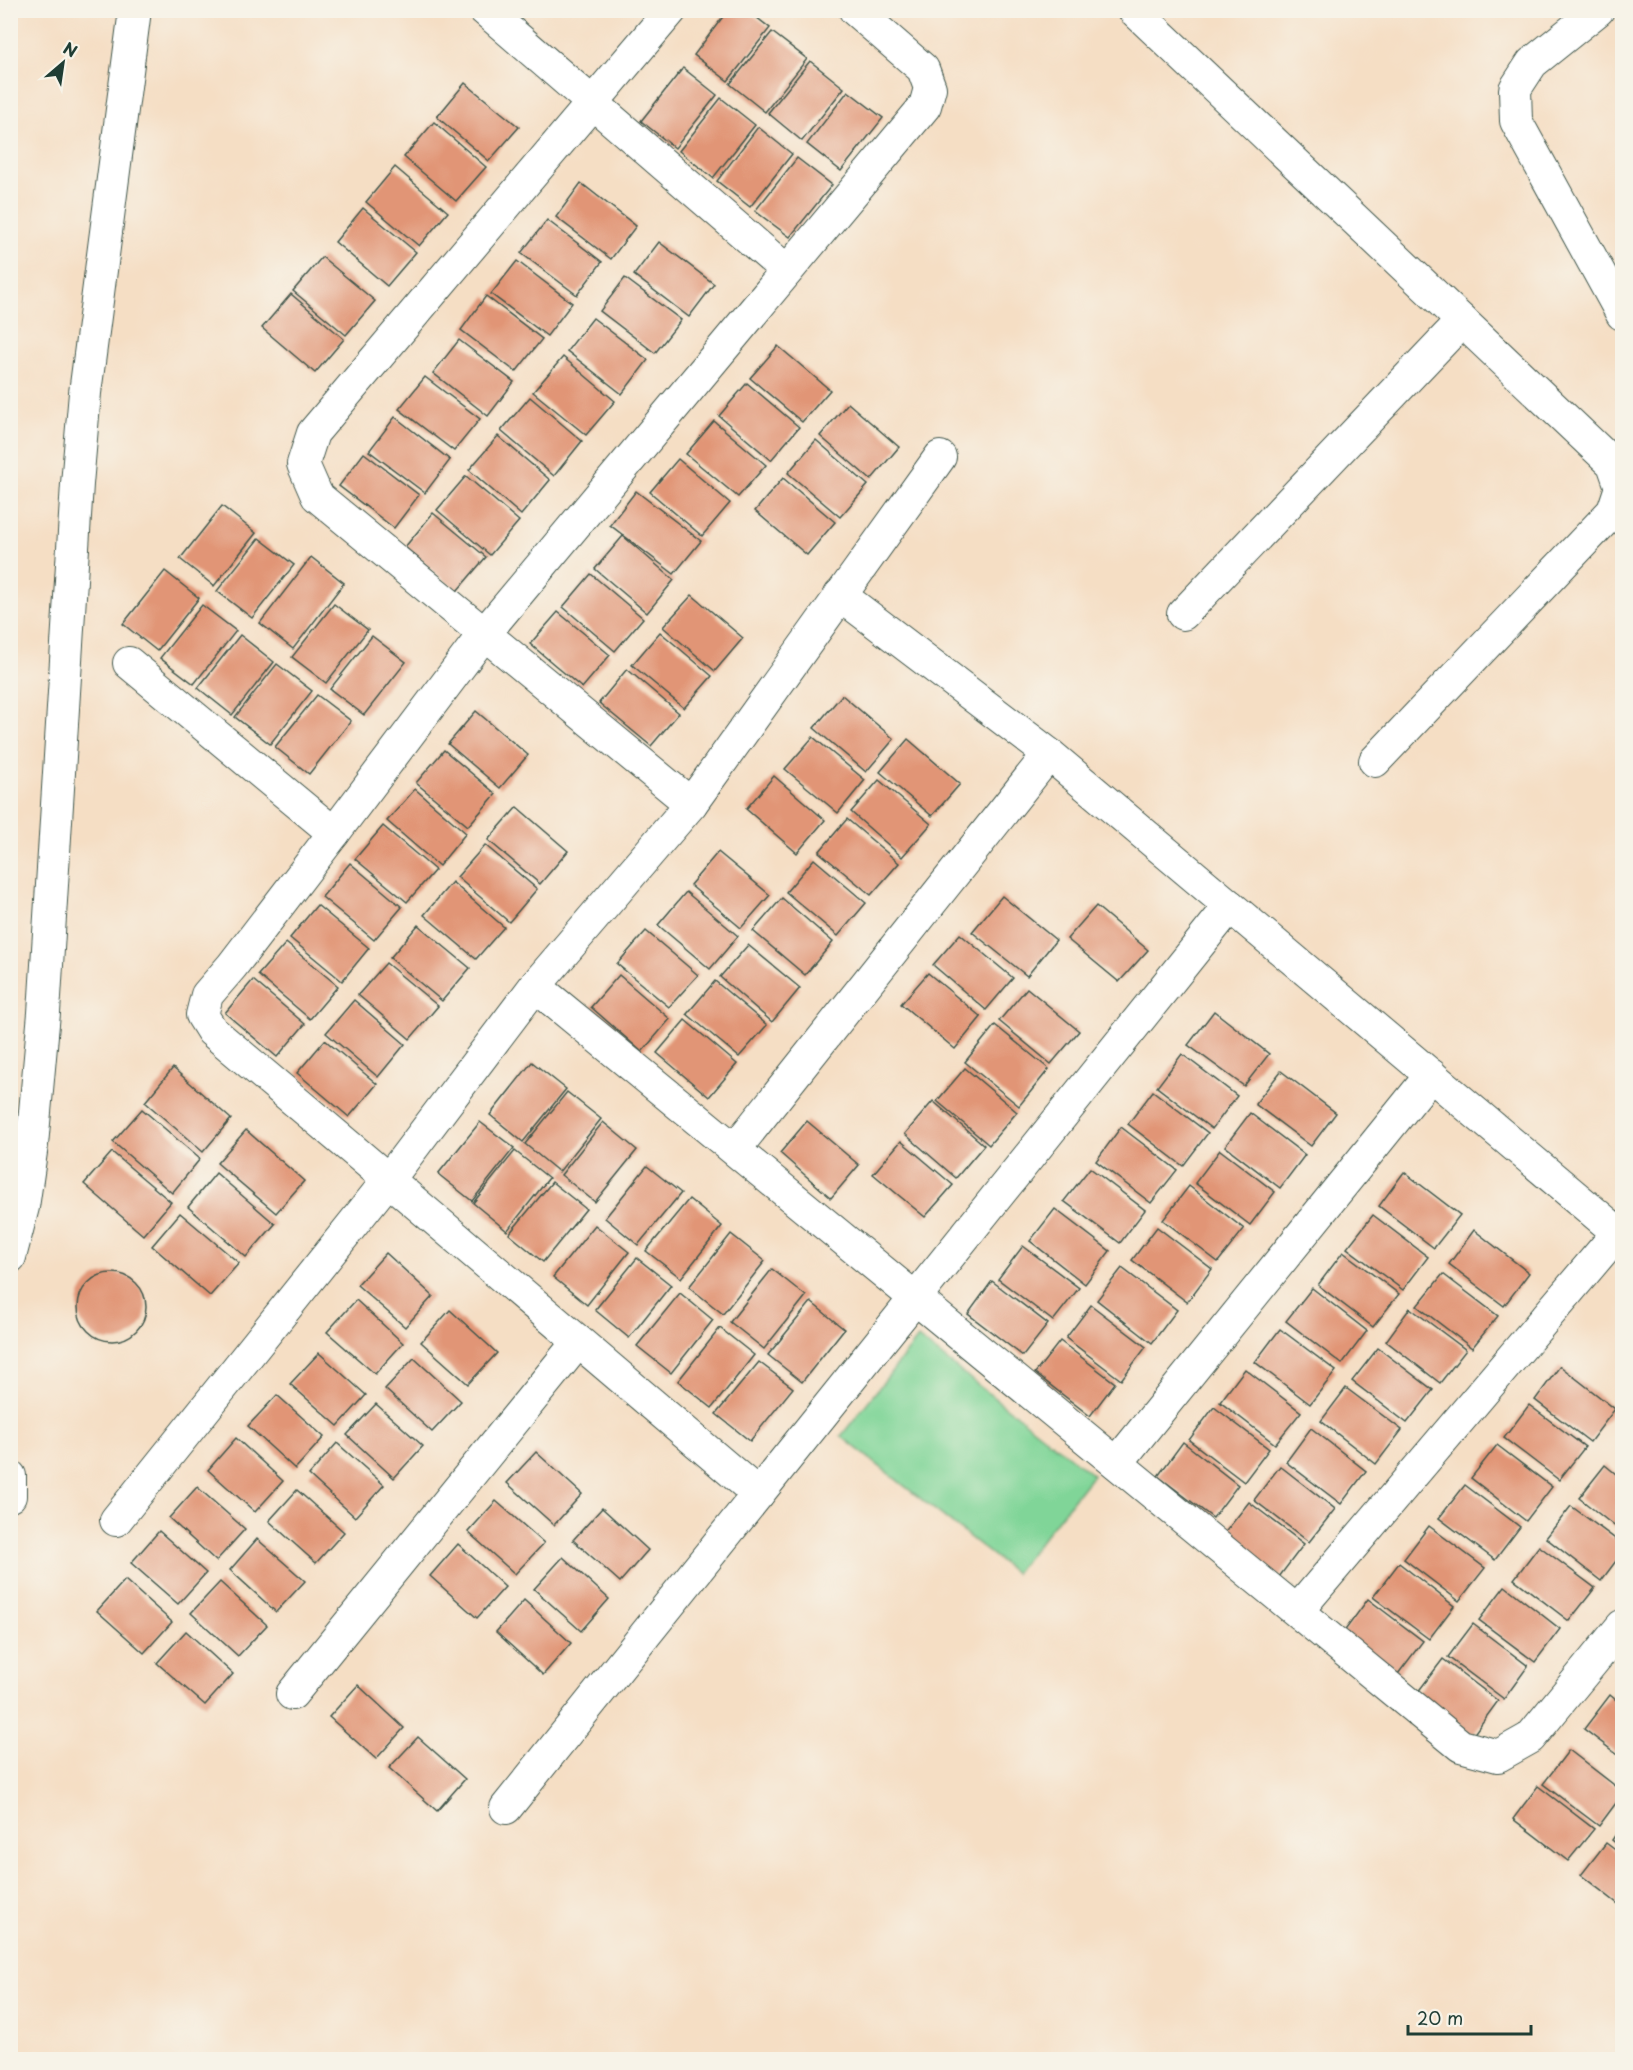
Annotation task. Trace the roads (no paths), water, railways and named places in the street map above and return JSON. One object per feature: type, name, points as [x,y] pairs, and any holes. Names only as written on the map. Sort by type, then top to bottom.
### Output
[{"type":"street","points":[[10,1257],[23,1207],[32,1145],[44,1013],[77,484],[85,393],[135,10]]},
{"type":"street","points":[[485,10],[788,271]]},
{"type":"street","points":[[670,10],[312,432],[303,464],[317,496],[691,804]]},
{"type":"street","points":[[758,1494],[212,1031],[202,1015],[207,995],[232,966],[484,634],[925,106],[930,88],[923,69],[855,10]]},
{"type":"street","points":[[1134,10],[1613,464],[1621,487],[1613,510],[1375,761]]},
{"type":"street","points":[[1598,10],[1532,63],[1515,89],[1516,121],[1618,297]]},
{"type":"street","points":[[1183,614],[1462,321]]},
{"type":"street","points":[[116,1520],[389,1179],[535,986],[691,804],[940,457]]},
{"type":"street","points":[[840,595],[1049,754],[1621,1232],[1298,1610]]},
{"type":"street","points":[[129,663],[334,833]]},
{"type":"street","points":[[735,1149],[1049,754]]},
{"type":"street","points":[[506,1808],[1230,906]]},
{"type":"street","points":[[535,986],[1461,1746],[1498,1756],[1530,1738],[1623,1626]]},
{"type":"street","points":[[1117,1463],[1431,1075]]},
{"type":"street","points":[[292,1694],[578,1342]]},
{"type":"street","points":[[10,1476],[10,1496]]}]
